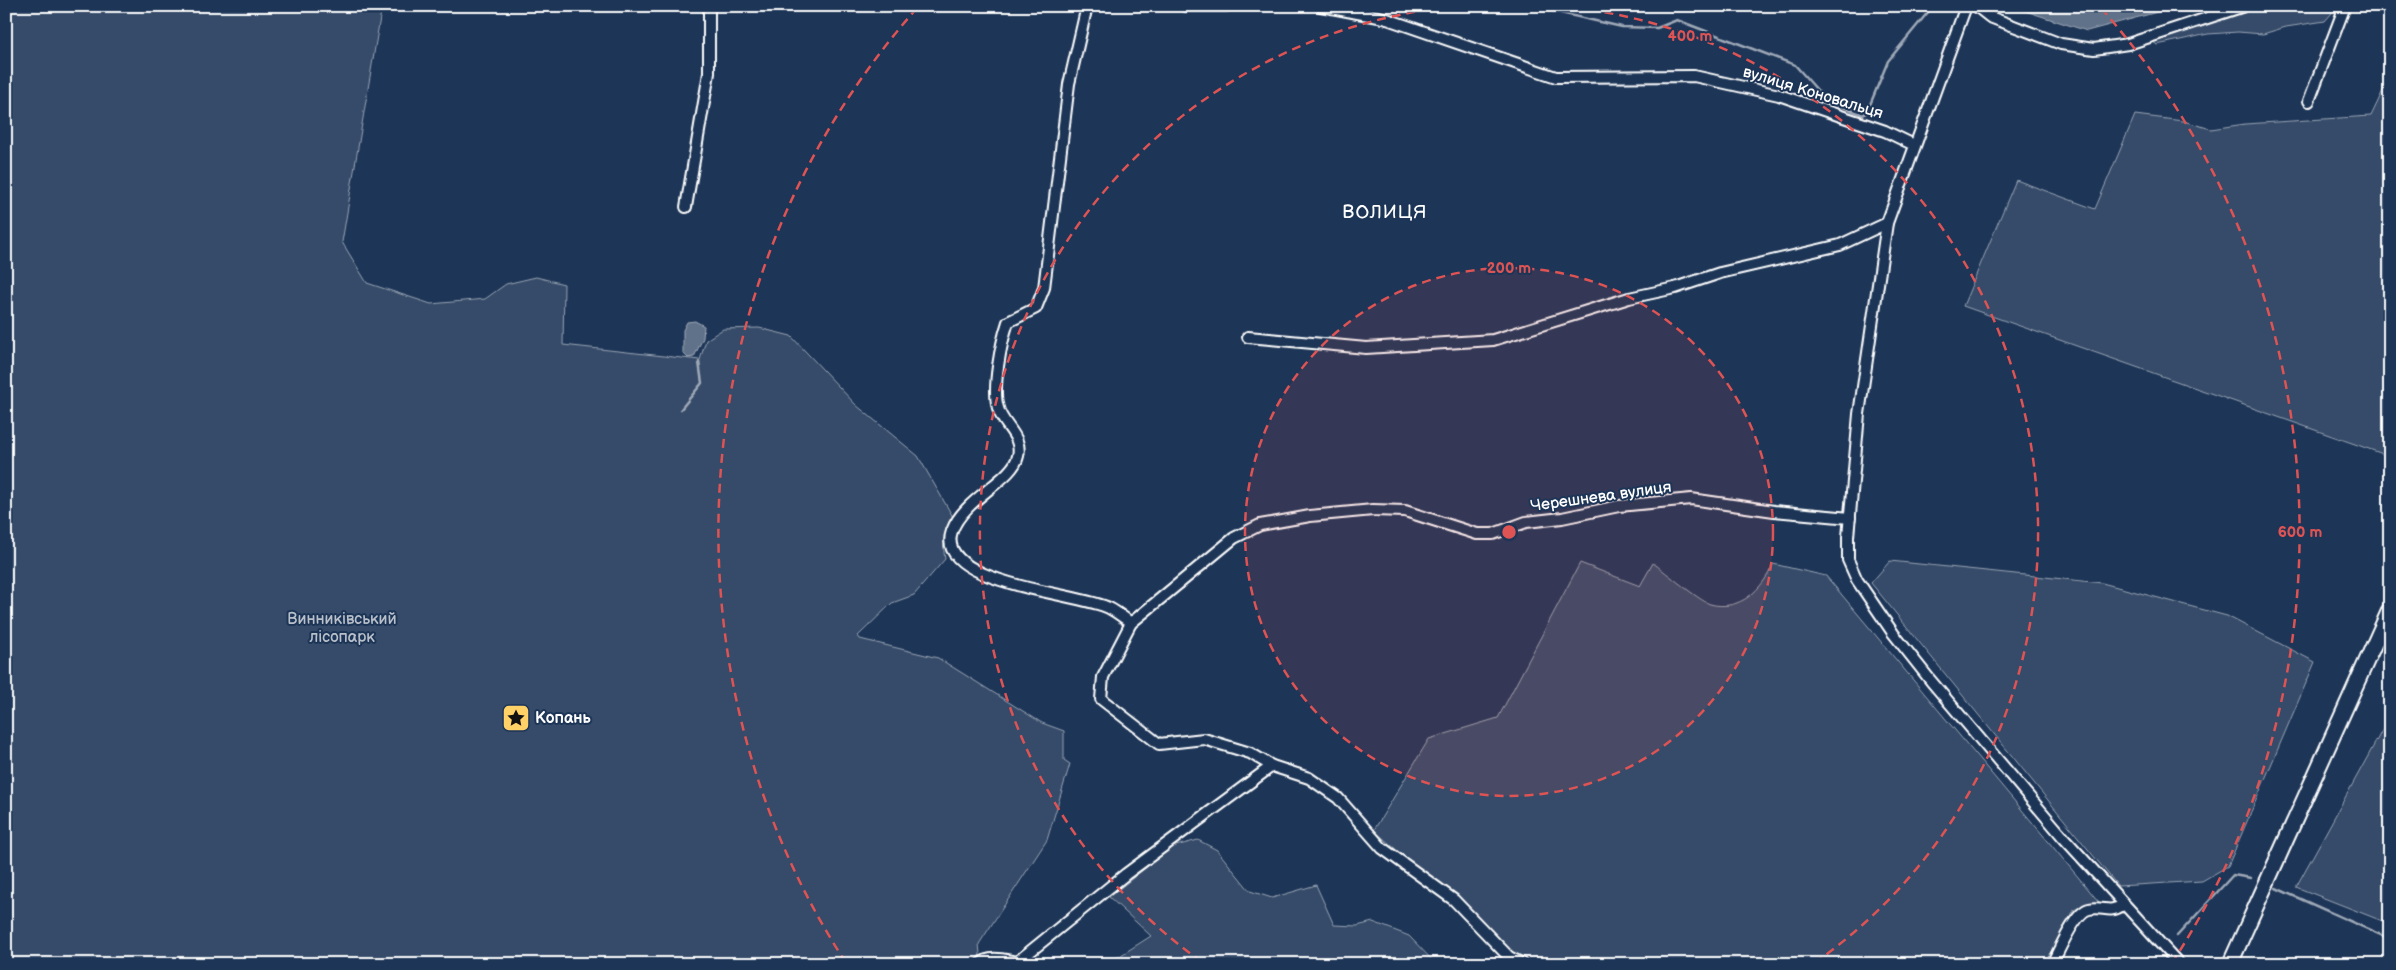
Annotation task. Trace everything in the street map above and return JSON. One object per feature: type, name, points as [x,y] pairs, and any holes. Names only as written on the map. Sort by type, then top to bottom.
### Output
[{"type":"highway","points":[[2230,964],[2390,609]]},
{"type":"street","points":[[686,206],[695,142],[709,73],[710,6]]},
{"type":"street","points":[[1087,6],[1069,84],[1044,288],[1036,308],[1008,322],[995,396],[998,410],[1016,437],[1019,454],[1014,469],[992,485],[957,520],[951,532],[950,544],[951,551],[956,557],[987,575],[1025,588],[1109,608],[1131,623]]},
{"type":"street","points":[[1186,6],[1226,6]]},
{"type":"street","name":"вулиця Коновальця","points":[[1321,6],[1384,18],[1556,76],[1694,76],[1779,95],[1885,130],[1914,145]]},
{"type":"street","points":[[1966,6],[1887,223],[1859,414],[1848,560],[1857,580],[1893,633],[2019,785],[2123,905],[2163,944],[2178,964]]},
{"type":"street","points":[[1976,6],[1990,17],[2061,44],[2094,49],[2128,44],[2244,6]]},
{"type":"street","points":[[2309,101],[2345,6]]},
{"type":"street","points":[[1248,337],[1366,348],[1493,340],[1629,298],[1675,288],[1720,272],[1840,245],[1887,223]]},
{"type":"street","name":"Черешнева вулиця","points":[[1272,766],[1250,754],[1204,739],[1159,744],[1101,699],[1103,677],[1131,623],[1186,576],[1245,531],[1260,525],[1310,516],[1373,510],[1405,512],[1477,534],[1493,534],[1526,522],[1562,518],[1619,506],[1691,499],[1774,511],[1850,518]]},
{"type":"street","points":[[980,964],[985,960],[996,959],[1017,962],[1126,874],[1272,766],[1309,778],[1338,798],[1382,848],[1454,900],[1509,957],[1523,964]]},
{"type":"street","points":[[2052,964],[2080,914],[2092,908],[2114,911],[2123,905]]},
{"type":"green space","name":"Винниківський лісопарк","points":[[6,6],[382,6],[342,242],[367,283],[431,304],[485,299],[506,284],[536,277],[564,284],[563,345],[700,360],[706,340],[723,329],[759,328],[791,336],[856,405],[918,456],[953,517],[944,536],[945,559],[914,595],[892,603],[858,636],[860,639],[938,658],[1042,723],[1064,731],[1064,760],[1070,764],[1047,840],[979,944],[980,954],[977,964],[6,964]]},
{"type":"green space","points":[[2267,6],[2332,6],[2332,13],[2325,21],[2286,27],[2263,34],[2238,32],[2208,34],[2157,45],[2153,42],[2160,38]]},
{"type":"green space","points":[[2390,76],[2390,449],[2386,455],[1963,306],[2016,180],[2095,209],[2135,115],[2183,121],[2211,129],[2245,124],[2371,116]]},
{"type":"green space","points":[[1890,561],[2102,583],[2227,616],[2315,662],[2228,866],[2202,881],[2118,886],[1871,583]]},
{"type":"green space","points":[[1580,563],[1640,586],[1653,563],[1690,592],[1710,604],[1721,606],[1731,605],[1740,601],[1757,590],[1773,564],[1826,576],[2099,902],[2086,904],[2074,910],[2044,964],[1536,964],[1511,951],[1374,830],[1429,739],[1498,718]]},
{"type":"green space","points":[[2390,716],[2390,924],[2296,887]]},
{"type":"green space","points":[[1198,840],[1217,850],[1250,891],[1272,898],[1316,885],[1334,925],[1357,926],[1373,922],[1409,936],[1436,964],[1107,964],[1151,936],[1109,897],[1172,847]]},
{"type":"shaded area","points":[[2010,6],[2174,6],[2176,7],[2087,31]]},
{"type":"shaded area","points":[[695,321],[704,326],[703,338],[694,357],[688,358],[683,353],[683,330],[687,322]]},
{"type":"waterway","points":[[1552,11],[1622,27],[1657,28],[1677,20],[1795,65],[1826,100],[1863,115],[1867,112],[1888,61],[1933,6]]},
{"type":"waterway","points":[[681,409],[702,383],[699,362]]},
{"type":"waterway","points":[[2177,936],[2233,875],[2251,878]]},
{"type":"waterway","points":[[2276,888],[2390,939]]},
{"type":"place","name":"Копань","points":[[516,718]]},
{"type":"district","name":"ВОЛИЦЯ","points":[[1385,212]]}]
